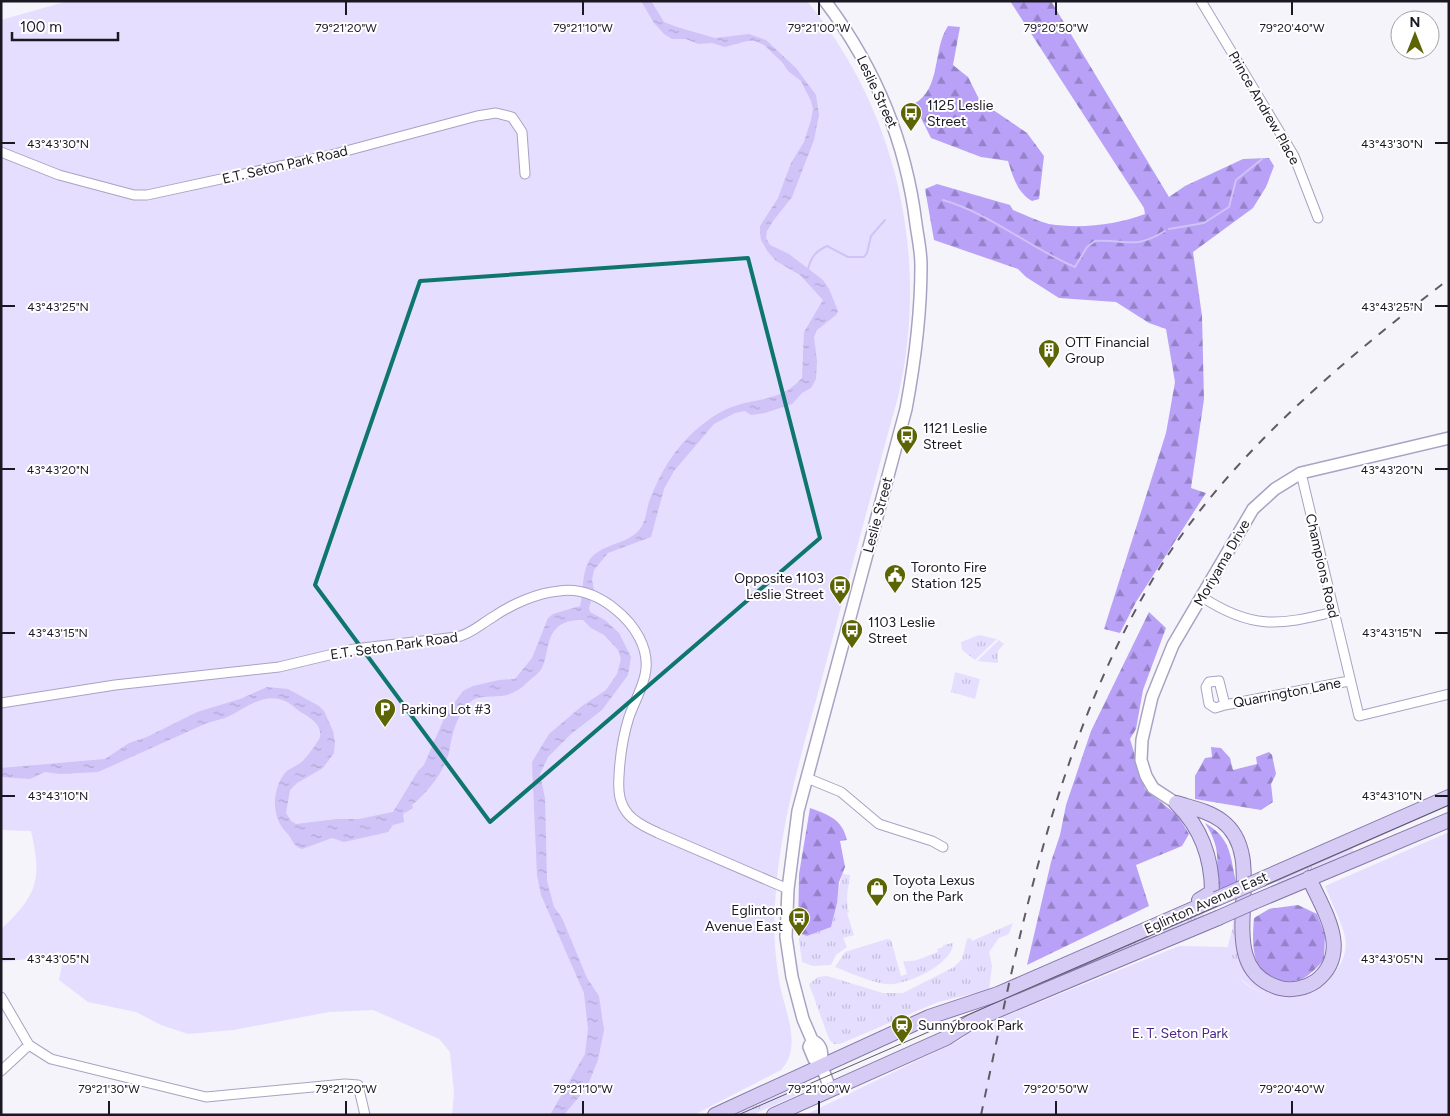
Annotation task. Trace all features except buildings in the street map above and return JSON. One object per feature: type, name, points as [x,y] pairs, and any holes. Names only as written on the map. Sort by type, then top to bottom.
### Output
[{"type":"main road","name":"Leslie Street","points":[[825,1],[846,29],[886,104],[896,131],[913,198],[921,264],[916,358],[906,409],[798,811],[788,889],[786,937],[792,976],[803,1019],[812,1040],[809,1047],[814,1059],[822,1066],[830,1089]]},
{"type":"main road","name":"Moriyama Drive","points":[[1176,803],[1162,796],[1149,782],[1144,769],[1141,750],[1154,691],[1164,664],[1253,509],[1275,489],[1301,473],[1449,438]]},
{"type":"main road","name":"Eglinton Avenue East","points":[[715,1115],[929,1017],[998,994],[1449,797]]},
{"type":"main road","points":[[1176,803],[1215,817],[1222,821],[1235,835],[1244,855],[1242,926],[1247,959],[1251,967],[1263,980],[1281,988],[1297,988],[1315,981],[1332,962],[1334,934],[1309,878]]},
{"type":"main road","points":[[1130,937],[1209,896],[1212,892],[1209,855],[1186,813],[1176,803]]},
{"type":"main road","name":"Eglinton Avenue East","points":[[774,1115],[946,1038],[971,1022],[998,1010],[1449,820]]},
{"type":"street","name":"Prince Andrew Place","points":[[1201,1],[1294,156],[1318,218]]},
{"type":"street","name":"E.T. Seton Park Road","points":[[1,152],[59,175],[134,195],[147,195],[331,155],[477,116],[496,113],[512,117],[522,132],[525,174]]},
{"type":"street","name":"Champions Road","points":[[1301,473],[1349,681],[1359,716],[1449,694]]},
{"type":"street","name":"E.T. Seton Park Road","points":[[1,703],[115,685],[279,667],[354,650],[457,637],[466,635],[510,607],[540,595],[560,590],[581,592],[604,601],[629,622],[641,641],[646,656],[645,676],[630,715],[620,757],[619,793],[626,811],[641,825],[658,834],[788,889]]},
{"type":"street","points":[[1202,597],[1236,616],[1260,623],[1281,623],[1333,612]]},
{"type":"street","name":"Quarrington Lane","points":[[1225,705],[1349,681]]},
{"type":"street","points":[[807,778],[841,792],[879,824],[932,841],[943,847]]},
{"type":"street","points":[[1,997],[29,1045],[51,1059],[78,1067],[123,1075],[206,1097],[345,1084],[358,1085],[365,1115]]},
{"type":"street","points":[[1,1071],[29,1045]]},
{"type":"highlighted area","points":[[748,258],[820,538],[490,822],[315,585],[420,281]]},
{"type":"green space","points":[[68,1],[807,1],[838,44],[864,90],[884,138],[899,188],[907,240],[910,292],[907,345],[898,397],[799,764],[781,848],[774,922],[776,961],[792,1038],[788,1060],[781,1070],[694,1115],[452,1115],[454,1093],[450,1052],[439,1039],[373,1010],[329,1012],[234,1030],[188,1034],[161,1025],[136,1012],[88,1002],[59,980],[64,954],[58,952],[46,957],[1,962],[1,929],[23,906],[30,895],[36,874],[36,861],[31,831],[1,830],[1,20]]},
{"type":"green space","points":[[1010,1],[1051,1],[1169,197],[1185,186],[1243,159],[1269,158],[1274,166],[1266,187],[1253,208],[1193,252],[1202,316],[1204,399],[1191,488],[1206,493],[1136,602],[1120,633],[1104,629],[1166,433],[1175,382],[1166,329],[1149,323],[1116,302],[1059,298],[1026,277],[1018,269],[934,240],[925,189],[937,184],[1010,205],[1013,210],[1049,224],[1073,226],[1098,225],[1122,221],[1145,214],[1144,208]]},
{"type":"green space","points":[[948,26],[960,27],[953,65],[968,77],[980,101],[1027,133],[1044,156],[1039,199],[1032,201],[1019,189],[1008,161],[981,157],[931,138],[914,104],[923,97],[933,79],[940,46]]},
{"type":"green space","points":[[1149,612],[1166,628],[1143,690],[1136,729],[1130,739],[1145,789],[1178,816],[1189,834],[1182,846],[1136,865],[1149,906],[1027,965],[1066,805],[1091,731]]},
{"type":"green space","points":[[979,635],[997,639],[975,660],[962,650],[961,642]]},
{"type":"green space","points":[[999,640],[1004,644],[998,651],[998,663],[977,661]]},
{"type":"green space","points":[[955,672],[980,679],[975,699],[951,692]]},
{"type":"green space","points":[[1211,747],[1221,748],[1230,758],[1233,770],[1257,764],[1256,757],[1269,752],[1272,755],[1276,774],[1271,784],[1273,802],[1261,810],[1195,799],[1195,776],[1205,758],[1212,757]]},
{"type":"green space","points":[[810,808],[838,822],[847,840],[840,841],[845,867],[839,882],[837,903],[831,927],[807,936],[798,933],[799,874]]},
{"type":"green space","points":[[1205,823],[1214,829],[1225,841],[1230,855],[1236,882],[1223,888],[1215,889],[1217,870],[1216,847]]},
{"type":"green space","name":"E. T. Seton Park","points":[[1449,832],[1449,1115],[805,1115],[962,1039],[971,1030],[1179,946],[1228,947],[1238,975],[1248,986],[1263,993],[1264,990],[1291,996],[1312,990],[1331,977],[1343,959],[1346,948],[1343,931],[1325,886]]},
{"type":"green space","points":[[1351,845],[1355,854],[1279,886],[1276,879]]},
{"type":"green space","points":[[842,874],[850,875],[847,899],[849,912],[847,913],[854,935],[843,938],[847,947],[836,955],[831,965],[813,966],[802,962],[798,933],[807,936],[831,927]]},
{"type":"green space","points":[[1298,905],[1317,914],[1325,935],[1324,960],[1311,973],[1301,979],[1294,981],[1281,980],[1268,975],[1256,960],[1253,942],[1254,918],[1269,909]]},
{"type":"green space","points":[[1203,911],[1205,917],[1024,995],[1022,989]]},
{"type":"green space","points":[[1235,920],[1236,941],[1240,959],[1249,975],[1264,990],[1263,993],[1243,981],[1230,961],[1228,945],[1233,921]]},
{"type":"green space","points":[[1013,923],[1009,934],[999,938],[989,952],[992,966],[989,990],[938,1002],[840,1044],[834,1044],[829,1039],[809,984],[818,977],[827,976],[883,993],[903,993],[954,967],[962,959],[967,939],[970,938],[972,941]]},
{"type":"green space","points":[[887,939],[891,940],[901,976],[907,974],[903,961],[920,959],[938,952],[937,949],[943,947],[943,945],[953,943],[951,951],[937,966],[927,973],[904,982],[886,984],[860,977],[835,967],[845,952]]},
{"type":"green space","points":[[805,1083],[808,1090],[752,1115],[734,1115]]},
{"type":"water","points":[[641,1],[651,1],[664,22],[677,27],[715,38],[749,34],[766,40],[796,68],[816,95],[819,115],[814,140],[792,197],[773,221],[767,231],[766,238],[770,245],[789,254],[823,280],[838,311],[836,315],[817,330],[814,337],[817,361],[816,379],[811,388],[802,393],[792,404],[765,413],[751,415],[745,411],[735,413],[714,424],[674,471],[664,489],[651,537],[608,553],[594,570],[592,580],[594,590],[589,608],[590,612],[605,620],[619,633],[631,657],[628,675],[602,710],[571,734],[548,757],[540,774],[545,798],[547,881],[554,907],[562,918],[587,978],[599,996],[604,1030],[598,1060],[587,1087],[564,1115],[550,1115],[585,1054],[588,1029],[584,993],[541,895],[537,875],[532,762],[549,734],[582,706],[606,690],[617,674],[621,659],[618,650],[604,635],[591,628],[583,620],[568,622],[558,626],[549,642],[542,669],[522,687],[505,695],[479,698],[467,705],[457,721],[447,759],[439,774],[424,794],[412,805],[413,808],[403,814],[404,822],[393,825],[388,832],[344,842],[332,838],[302,849],[295,844],[278,820],[275,796],[284,774],[303,761],[319,739],[320,733],[318,726],[313,720],[288,702],[277,699],[261,700],[225,718],[207,723],[98,772],[60,774],[45,772],[30,779],[1,777],[1,768],[105,759],[129,743],[147,737],[197,712],[240,699],[267,687],[288,689],[319,706],[324,711],[333,731],[335,742],[334,753],[323,768],[297,783],[290,790],[286,813],[291,821],[296,824],[337,819],[359,819],[393,812],[418,771],[424,765],[446,714],[463,691],[473,686],[499,680],[515,679],[532,658],[548,618],[553,614],[580,606],[586,566],[589,561],[600,551],[629,538],[640,529],[644,522],[649,501],[663,472],[678,449],[696,429],[730,407],[783,393],[802,378],[804,332],[823,300],[800,275],[776,261],[768,252],[761,240],[760,226],[778,198],[791,163],[804,142],[813,109],[811,101],[801,81],[788,71],[782,62],[764,45],[755,41],[747,41],[725,47],[712,43],[698,44],[686,39],[672,39],[664,34],[654,23]]},
{"type":"waterway","points":[[1169,229],[1204,223],[1229,207],[1236,180],[1262,159]]},
{"type":"waterway","points":[[943,200],[961,206],[994,222],[1075,267],[1087,247],[1095,241],[1138,242],[1165,231]]},
{"type":"waterway","points":[[808,269],[814,255],[827,246],[848,257],[864,257],[867,253],[871,236],[885,220]]},
{"type":"tram line","points":[[738,1115],[1449,805]]},
{"type":"railway","points":[[981,1115],[1026,913],[1043,846],[1063,780],[1087,715],[1114,652],[1146,591],[1175,545],[1207,502],[1243,460],[1282,420],[1364,346],[1449,279]]},
{"type":"place","name":"1125 Leslie Street","points":[[911,132]]},
{"type":"place","name":"OTT Financial Group","points":[[1049,369]]},
{"type":"place","name":"1121 Leslie Street","points":[[907,455]]},
{"type":"place","name":"Toronto Fire Station 125","points":[[895,594]]},
{"type":"place","name":"Opposite 1103 Leslie Street","points":[[840,605]]},
{"type":"place","name":"1103 Leslie Street","points":[[852,649]]},
{"type":"place","name":"Parking Lot #3","points":[[385,728]]},
{"type":"place","name":"Toyota Lexus on the Park","points":[[877,907]]},
{"type":"place","name":"Eglinton Avenue East","points":[[799,937]]},
{"type":"place","name":"Sunnybrook Park","points":[[902,1044]]}]
